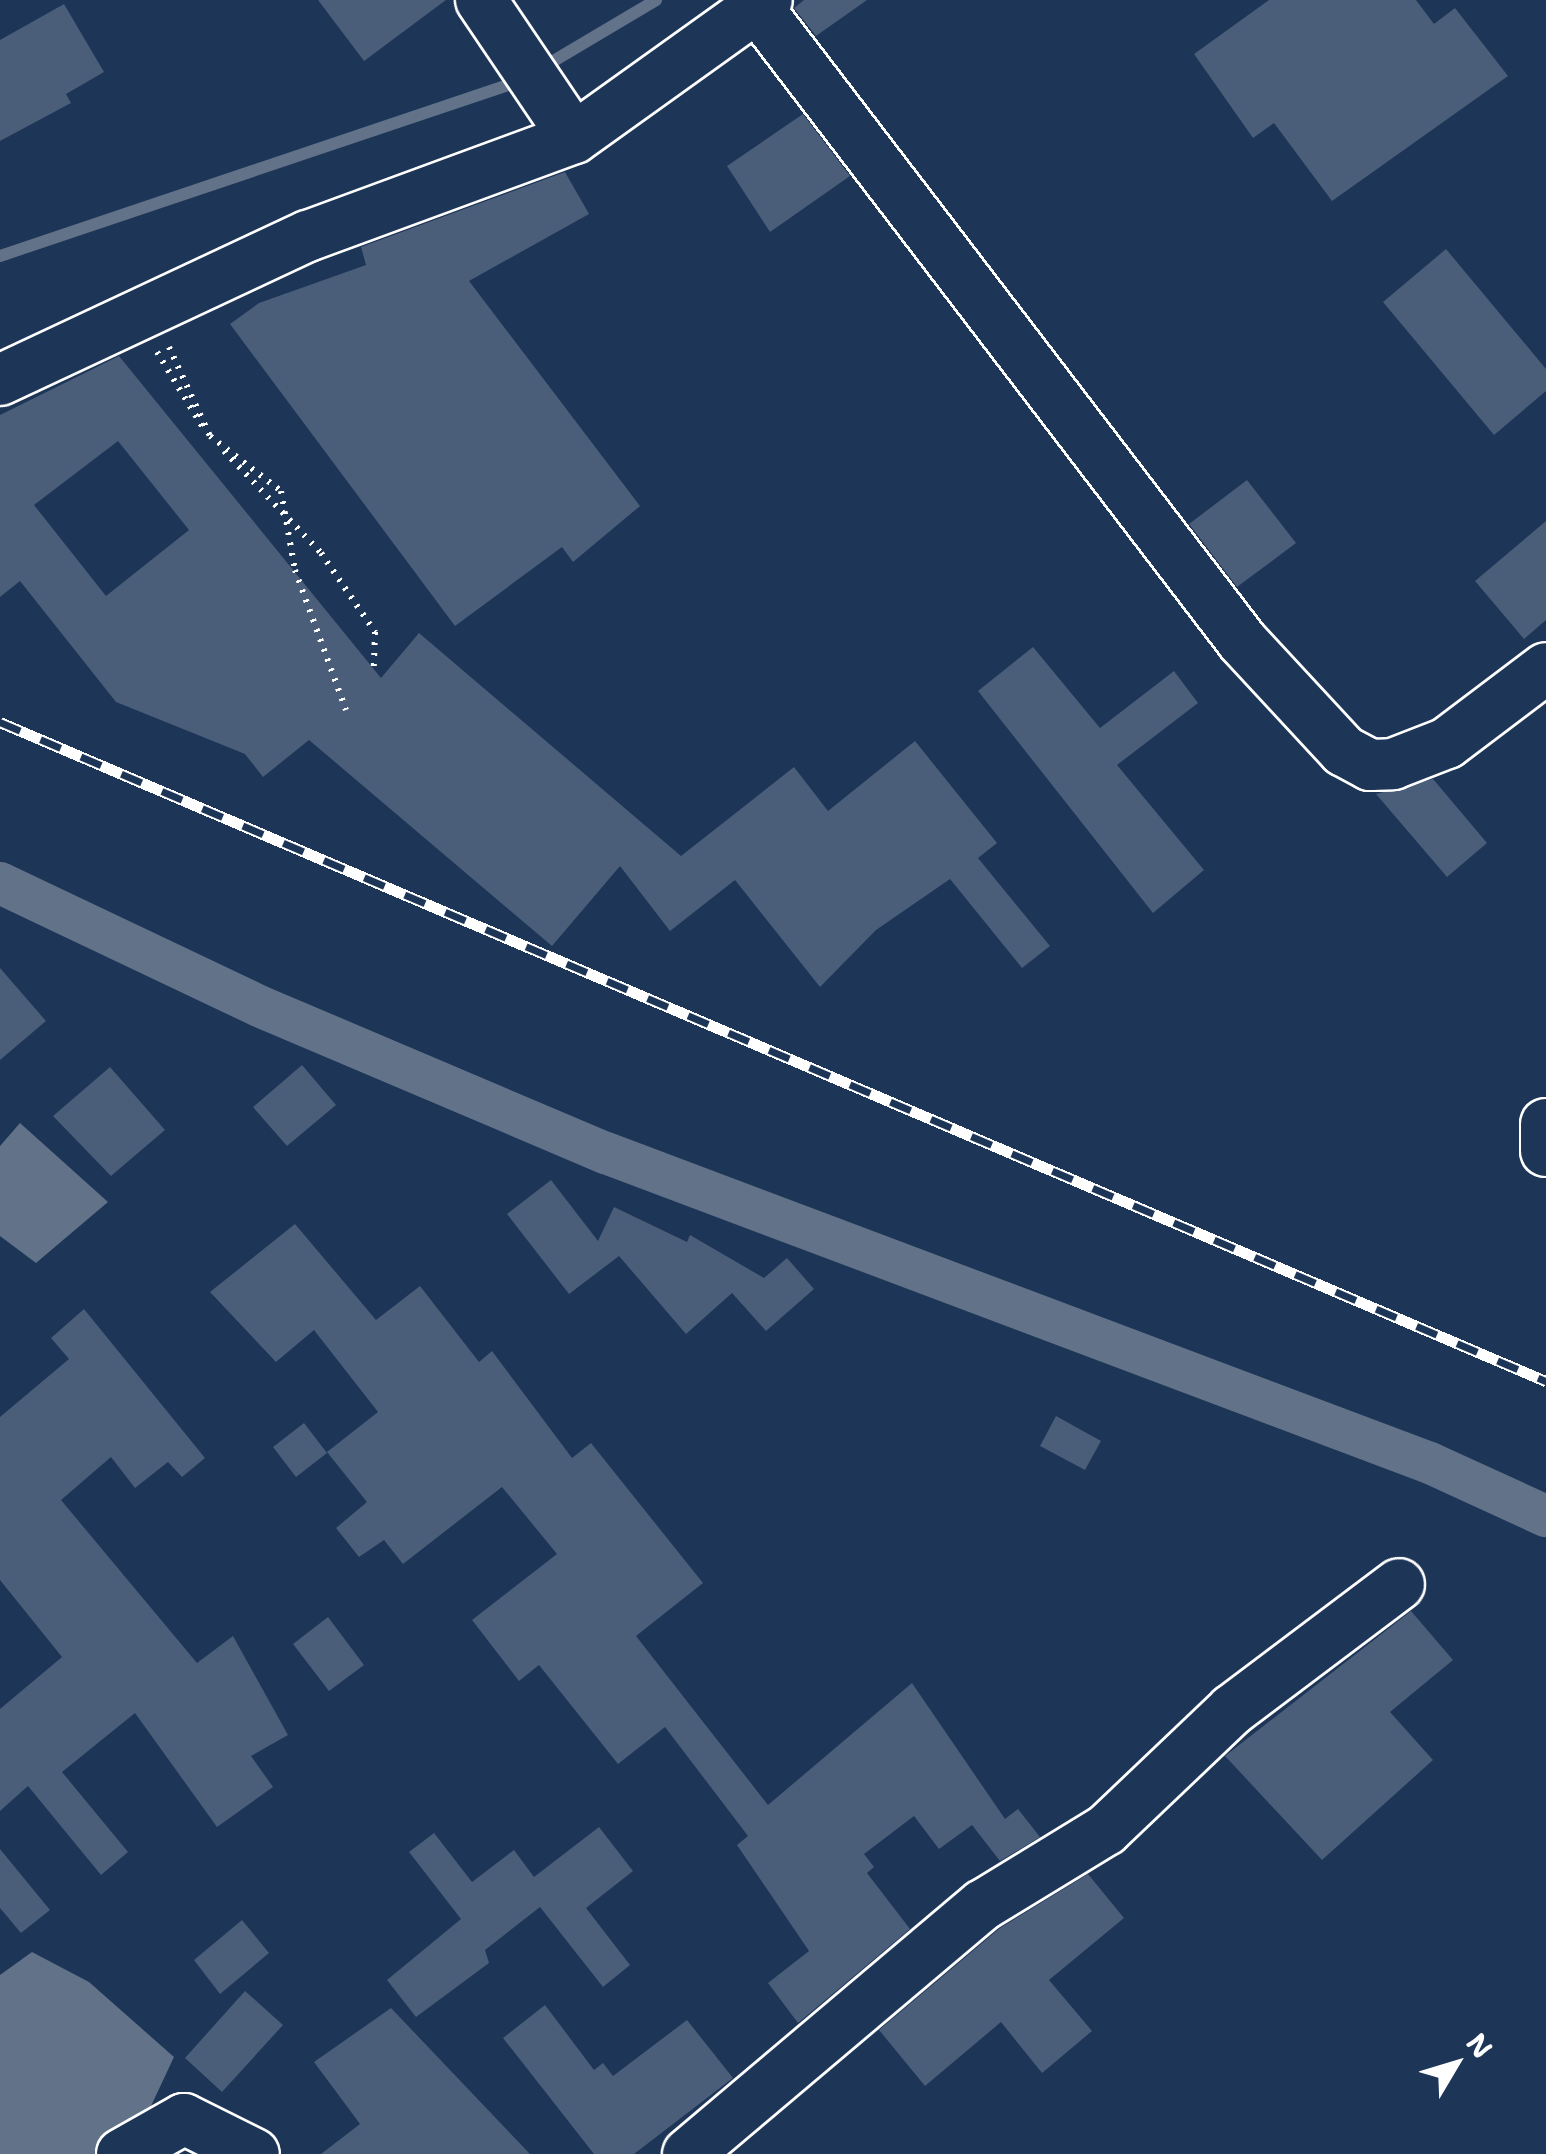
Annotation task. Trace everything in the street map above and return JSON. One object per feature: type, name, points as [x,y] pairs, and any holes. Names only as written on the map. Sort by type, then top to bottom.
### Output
[{"type":"street","points":[[481,0],[574,138]]},
{"type":"street","points":[[0,380],[141,308],[574,138],[762,3],[1242,640],[1344,751],[1382,765],[1447,743],[1544,675]]},
{"type":"street","points":[[1546,1124],[1546,1151]]},
{"type":"street","points":[[688,2154],[983,1904],[1106,1830],[1232,1710],[1398,1584]]},
{"type":"street","points":[[122,2154],[184,2119],[254,2154]]},
{"type":"path","points":[[141,308],[210,436],[321,553],[374,632],[374,668]]},
{"type":"path","points":[[141,308],[210,436],[281,490],[295,570],[346,710]]},
{"type":"water","points":[[20,1123],[108,1202],[36,1263],[0,1236],[0,1146]]},
{"type":"water","points":[[32,1952],[89,1982],[174,2057],[143,2123],[100,2154],[0,2154],[0,1975]]},
{"type":"building","points":[[318,0],[446,0],[364,61]]},
{"type":"building","points":[[804,0],[867,0],[816,36],[794,8]]},
{"type":"building","points":[[1269,0],[1416,0],[1434,24],[1455,8],[1508,76],[1332,201],[1274,123],[1253,138],[1194,54]]},
{"type":"building","points":[[64,4],[104,72],[66,94],[71,103],[0,141],[0,40]]},
{"type":"building","points":[[803,114],[850,176],[770,232],[727,166]]},
{"type":"building","points":[[565,172],[589,214],[469,281],[640,506],[573,562],[562,547],[455,626],[230,324],[259,303],[366,265],[361,247]]},
{"type":"building","points":[[1446,249],[1546,369],[1546,391],[1494,435],[1383,302]]},
{"type":"building","points":[[119,356],[381,678],[419,633],[681,856],[794,767],[828,811],[915,741],[997,843],[978,858],[1050,946],[1022,968],[950,879],[876,930],[820,987],[735,880],[670,931],[620,866],[552,946],[309,740],[263,777],[245,754],[116,702],[20,581],[0,597],[0,415]],"holes":[[[118,441],[189,530],[106,596],[34,505]]]},
{"type":"building","points":[[1247,480],[1296,543],[1237,587],[1189,524]]},
{"type":"building","points":[[1546,521],[1546,620],[1524,639],[1475,581]]},
{"type":"building","points":[[1033,647],[1100,728],[1174,671],[1198,703],[1117,765],[1204,870],[1153,913],[978,691]]},
{"type":"building","points":[[1433,779],[1487,843],[1447,877],[1376,794]]},
{"type":"building","points":[[0,968],[46,1021],[0,1060]]},
{"type":"building","points":[[302,1065],[336,1105],[287,1146],[253,1107]]},
{"type":"building","points":[[110,1067],[165,1130],[111,1176],[53,1116]]},
{"type":"building","points":[[551,1180],[598,1241],[614,1207],[687,1242],[690,1235],[764,1278],[787,1258],[814,1289],[766,1331],[732,1293],[686,1334],[619,1256],[569,1294],[507,1214]]},
{"type":"building","points":[[295,1224],[376,1320],[420,1286],[479,1362],[492,1351],[572,1458],[591,1443],[703,1583],[636,1636],[768,1805],[912,1683],[1005,1819],[1018,1809],[1040,1837],[1000,1861],[972,1825],[939,1849],[914,1816],[864,1854],[874,1867],[867,1873],[910,1929],[798,2023],[768,1983],[809,1951],[737,1845],[748,1836],[665,1727],[618,1764],[539,1665],[519,1681],[472,1620],[557,1554],[502,1487],[403,1564],[384,1540],[359,1557],[336,1528],[367,1502],[327,1452],[378,1412],[314,1330],[276,1362],[210,1292]]},
{"type":"building","points":[[84,1309],[205,1458],[182,1477],[168,1462],[135,1488],[111,1457],[61,1500],[197,1663],[233,1636],[288,1735],[251,1756],[273,1787],[217,1827],[135,1713],[62,1772],[128,1852],[101,1875],[28,1786],[0,1811],[0,1709],[62,1657],[0,1580],[0,1417],[69,1359],[51,1338]]},
{"type":"building","points":[[1056,1416],[1101,1441],[1085,1470],[1040,1446]]},
{"type":"building","points":[[304,1423],[327,1453],[296,1477],[273,1447]]},
{"type":"building","points":[[1411,1611],[1453,1660],[1390,1712],[1433,1760],[1322,1860],[1225,1756]]},
{"type":"building","points":[[328,1617],[364,1665],[329,1691],[293,1644]]},
{"type":"building","points":[[599,1827],[633,1871],[586,1908],[630,1965],[603,1987],[540,1907],[485,1950],[489,1963],[416,2017],[387,1980],[461,1919],[409,1852],[434,1833],[472,1882],[514,1850],[534,1877]]},
{"type":"building","points":[[0,1849],[50,1910],[21,1933],[0,1908]]},
{"type":"building","points":[[1088,1874],[1124,1918],[1049,1980],[1092,2031],[1042,2073],[1001,2022],[925,2086],[879,2030],[1000,1928]]},
{"type":"building","points":[[242,1920],[269,1953],[220,1994],[194,1960]]},
{"type":"building","points":[[245,1991],[283,2025],[222,2092],[185,2058]]},
{"type":"building","points":[[545,2005],[594,2070],[603,2063],[613,2076],[687,2020],[733,2078],[634,2154],[594,2154],[503,2038]]},
{"type":"building","points":[[391,2008],[530,2154],[321,2154],[360,2124],[314,2062]]},
{"type":"waterway","points":[[540,69],[656,0]]},
{"type":"waterway","points":[[0,256],[523,80]]},
{"type":"waterway","points":[[0,883],[259,1006],[606,1153],[1430,1463],[1546,1516]]},
{"type":"railway","points":[[0,722],[1546,1381]]}]
